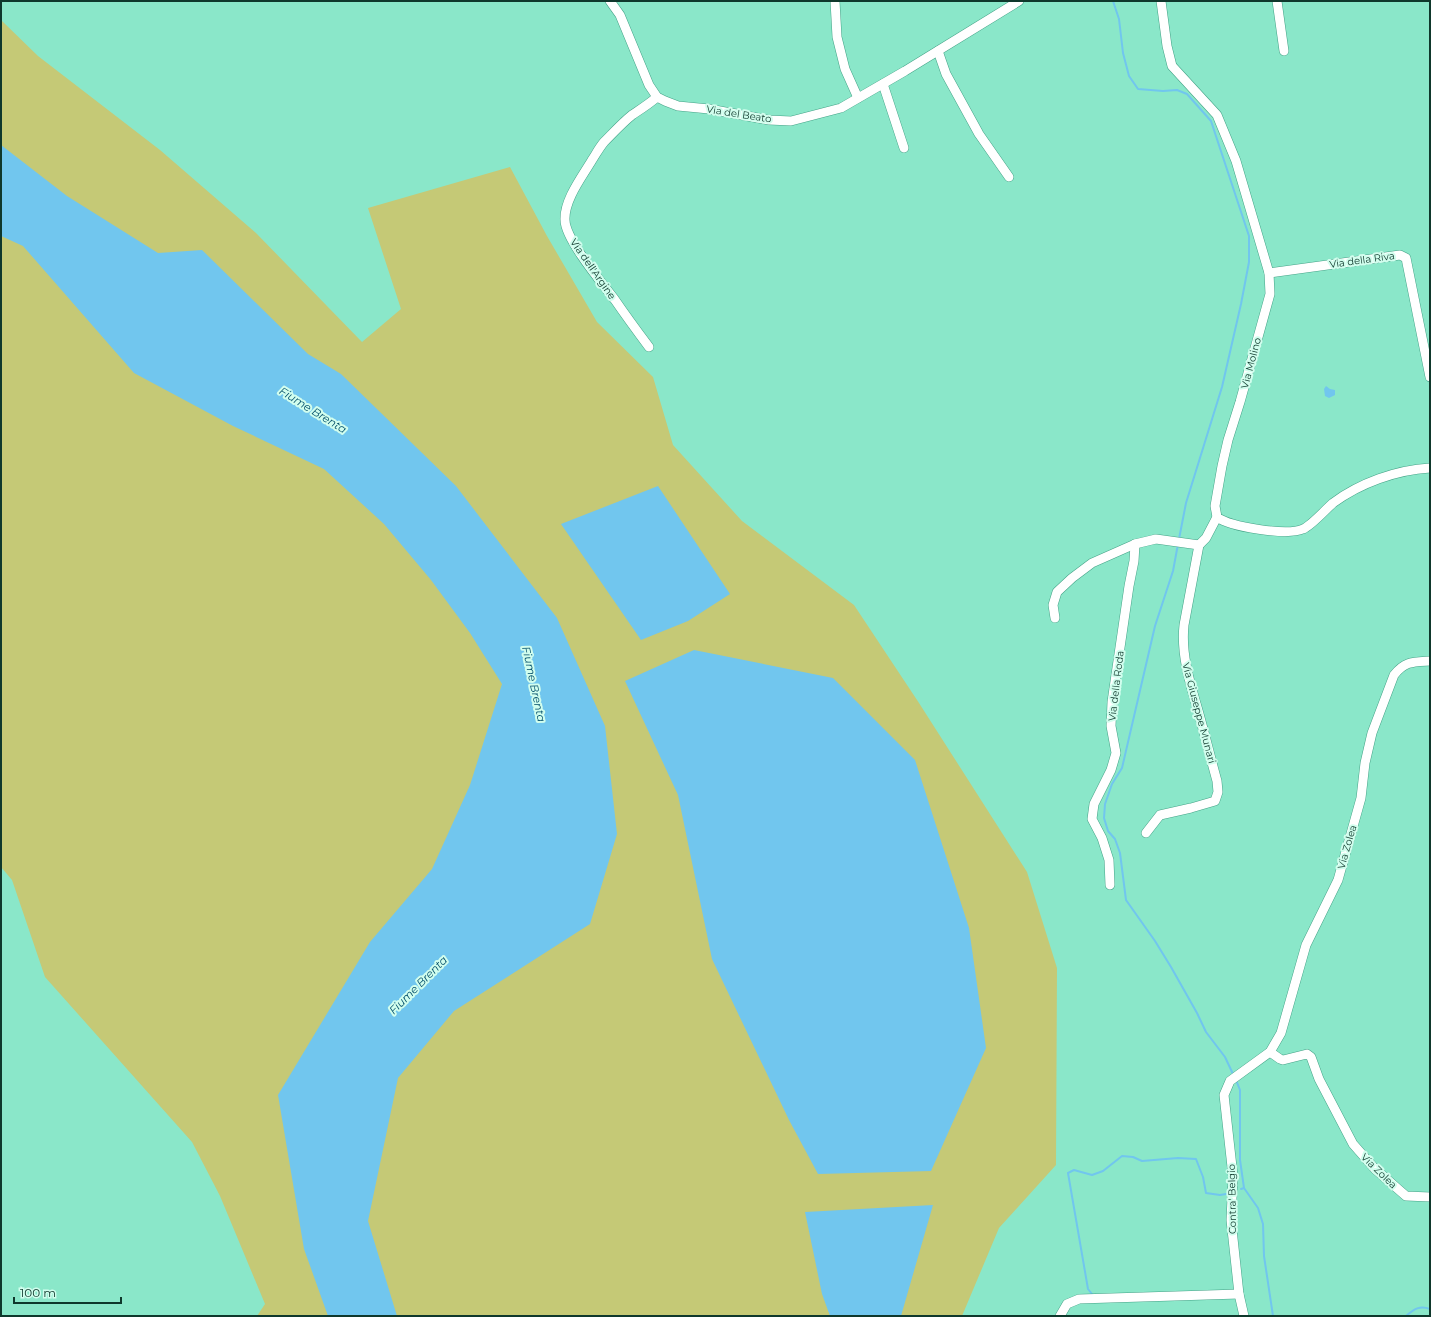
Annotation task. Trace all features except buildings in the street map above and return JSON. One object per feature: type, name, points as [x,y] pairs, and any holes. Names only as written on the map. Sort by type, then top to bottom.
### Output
[{"type":"street","points":[[610,1],[620,15],[649,85],[656,96]]},
{"type":"street","points":[[835,1],[837,37],[846,69],[858,98]]},
{"type":"street","name":"Via del Beato","points":[[656,96],[678,106],[709,109],[769,120],[791,121],[841,108],[1019,1]]},
{"type":"street","name":"Via Molino","points":[[1161,1],[1167,46],[1172,66],[1217,115],[1236,161],[1269,273],[1270,294],[1228,440],[1222,466],[1215,506],[1217,517]]},
{"type":"street","points":[[1277,1],[1284,51]]},
{"type":"street","points":[[938,51],[946,74],[979,134],[1009,176]]},
{"type":"street","points":[[883,84],[904,148]]},
{"type":"street","name":"Via dell'Argine","points":[[649,346],[634,328],[576,246],[566,228],[564,221],[566,210],[572,194],[602,144],[618,127],[632,115],[650,104],[656,96]]},
{"type":"street","name":"Via della Riva","points":[[1269,273],[1400,255],[1406,258],[1430,377]]},
{"type":"street","points":[[1055,618],[1053,604],[1058,592],[1092,563],[1135,544],[1156,539],[1199,545],[1206,538],[1217,517],[1221,520],[1234,524],[1280,532],[1303,529],[1334,503],[1370,483],[1394,473],[1430,468]]},
{"type":"street","name":"Via della Roda","points":[[1110,885],[1109,860],[1102,838],[1092,819],[1094,804],[1112,770],[1116,753],[1110,726],[1112,702],[1134,561],[1135,544]]},
{"type":"street","name":"Via Giuseppe Munari","points":[[1146,833],[1160,815],[1215,800],[1218,792],[1217,781],[1192,691],[1182,638],[1199,545]]},
{"type":"street","name":"Via Zolea","points":[[1230,1081],[1270,1052],[1281,1033],[1306,945],[1338,880],[1361,798],[1365,763],[1372,733],[1394,675],[1407,663],[1430,661]]},
{"type":"street","name":"Via Zolea","points":[[1270,1052],[1283,1060],[1307,1054],[1309,1055],[1319,1079],[1353,1144],[1375,1170],[1406,1196],[1430,1197]]},
{"type":"street","name":"Contra' Belgio","points":[[1230,1081],[1224,1095],[1233,1176],[1231,1220],[1239,1294],[1244,1316]]},
{"type":"street","points":[[1060,1316],[1067,1304],[1079,1299],[1239,1294]]},
{"type":"green space","points":[[1,20],[38,56],[160,150],[256,233],[362,342],[401,309],[368,208],[510,167],[547,236],[597,322],[653,377],[673,445],[742,521],[854,605],[919,703],[1027,872],[1057,968],[1056,1165],[999,1228],[962,1316],[257,1316],[265,1304],[220,1196],[192,1142],[45,977],[12,880],[1,867]]},
{"type":"water","name":"Fiume Brenta","points":[[1,145],[67,196],[158,253],[202,250],[308,354],[341,374],[456,486],[557,618],[605,726],[617,834],[590,924],[454,1011],[398,1078],[368,1221],[397,1316],[328,1316],[304,1249],[278,1095],[370,942],[432,869],[470,785],[502,684],[470,633],[431,580],[384,524],[324,469],[233,426],[134,373],[23,246],[1,236]]},
{"type":"water","points":[[1326,386],[1335,390],[1335,395],[1329,398],[1325,396],[1324,389]]},
{"type":"water","points":[[658,486],[730,594],[688,621],[641,640],[561,524]]},
{"type":"water","points":[[694,650],[833,678],[915,760],[969,928],[986,1048],[931,1171],[818,1174],[789,1120],[712,959],[678,795],[625,681]]},
{"type":"water","points":[[933,1205],[901,1316],[830,1316],[822,1294],[805,1212]]},
{"type":"waterway","points":[[1113,1],[1119,19],[1123,53],[1129,76],[1138,89],[1163,91],[1177,90],[1187,94],[1211,121],[1249,236],[1249,262],[1222,387],[1186,503],[1179,539]]},
{"type":"waterway","points":[[1178,544],[1173,571],[1155,626],[1122,768],[1112,784],[1105,804],[1104,818],[1108,831],[1115,839],[1120,853],[1126,900],[1155,941],[1171,967],[1206,1032],[1225,1057],[1233,1074]]},
{"type":"waterway","points":[[1236,1080],[1240,1090],[1240,1160],[1244,1188],[1258,1208],[1263,1224],[1264,1256],[1273,1316]]},
{"type":"waterway","points":[[1092,1294],[1088,1289],[1068,1173],[1074,1170],[1092,1175],[1103,1171],[1122,1156],[1133,1157],[1142,1161],[1178,1158],[1196,1159],[1203,1177],[1206,1193],[1220,1195],[1226,1194]]},
{"type":"waterway","points":[[1406,1316],[1417,1308],[1423,1307],[1430,1309]]}]
